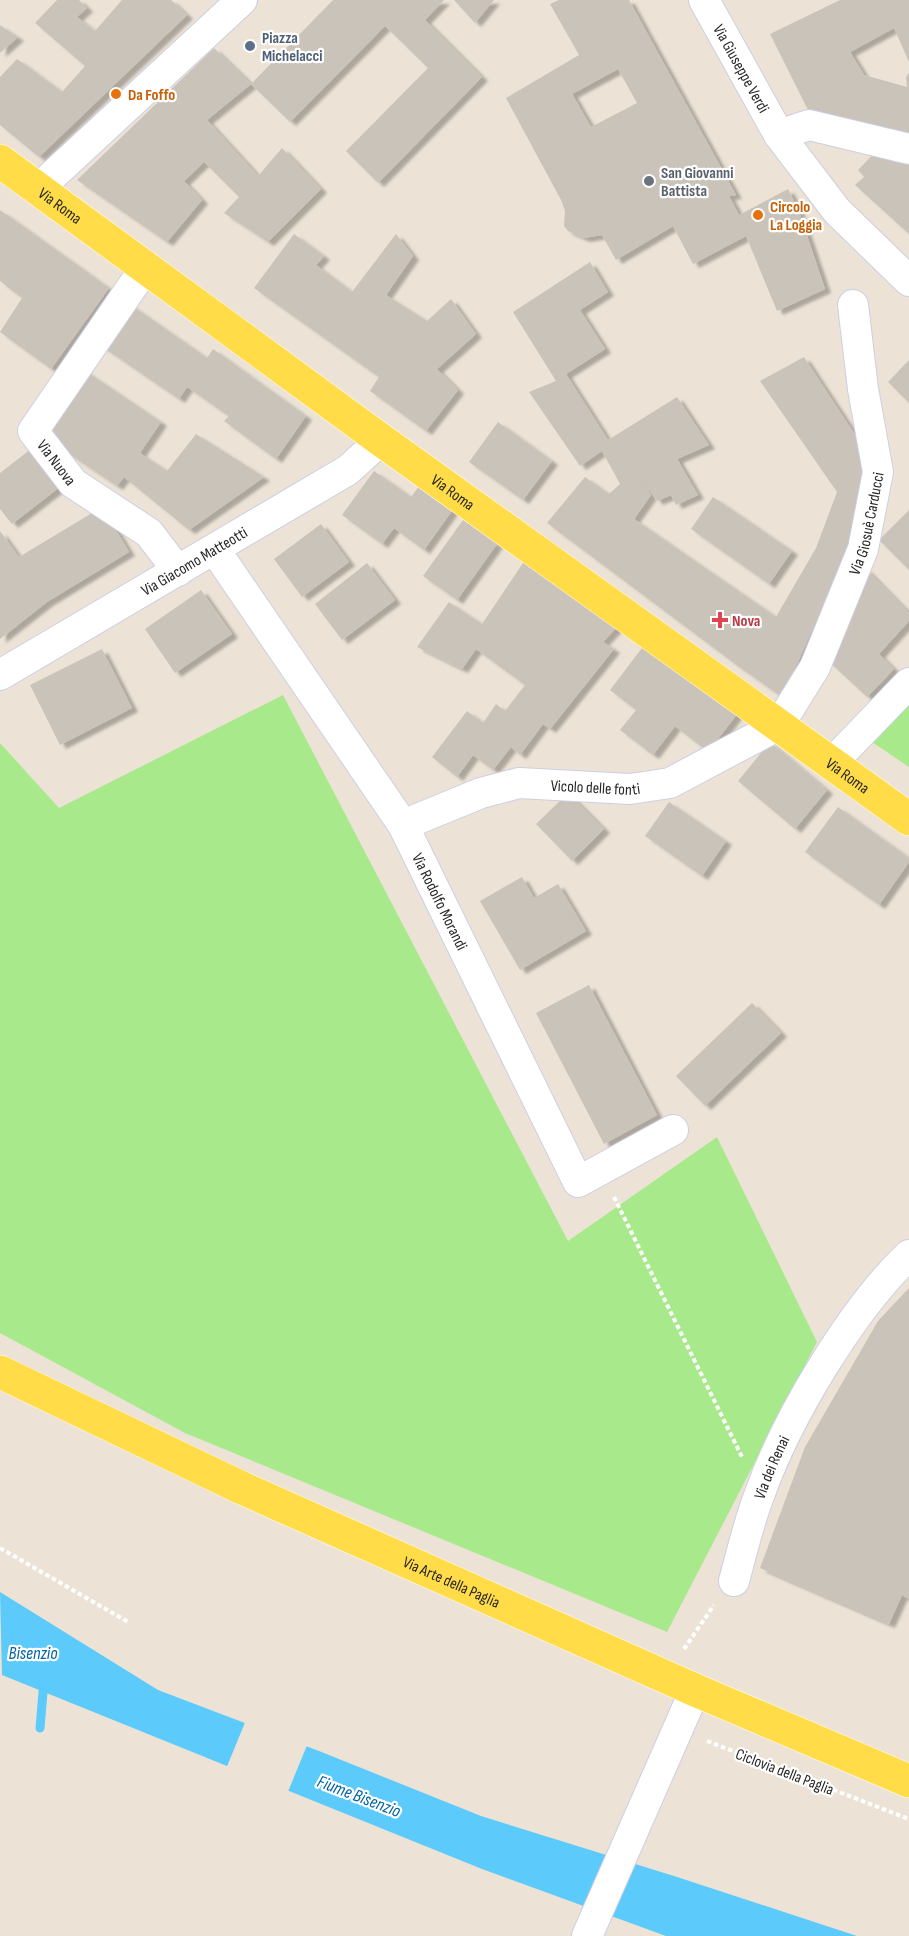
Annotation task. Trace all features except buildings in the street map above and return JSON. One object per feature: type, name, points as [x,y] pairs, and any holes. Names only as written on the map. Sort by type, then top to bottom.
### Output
[{"type":"main road","name":"Via Roma","points":[[0,161],[381,440],[909,819]]},
{"type":"main road","name":"Via Arte della Paglia","points":[[0,1372],[242,1488],[695,1690],[909,1781]]},
{"type":"street","points":[[38,189],[242,0]]},
{"type":"street","name":"Via Giuseppe Verdi","points":[[704,0],[779,135],[844,218],[909,281]]},
{"type":"street","points":[[779,135],[809,125],[909,149]]},
{"type":"street","name":"Via Nuova","points":[[145,268],[33,431],[73,483],[149,533],[178,571]]},
{"type":"street","name":"Via Giosuè Carducci","points":[[779,725],[815,667],[863,549],[878,472],[862,389],[853,305]]},
{"type":"street","name":"Via Giacomo Matteotti","points":[[0,675],[348,470],[381,440]]},
{"type":"street","name":"Via Rodolfo Morandi","points":[[215,550],[403,825],[578,1182],[673,1130]]},
{"type":"street","points":[[832,763],[909,683]]},
{"type":"street","name":"Vicolo delle fonti","points":[[403,825],[481,792],[519,783],[630,789],[670,783],[779,725]]},
{"type":"street","name":"Via dei Renai","points":[[734,1581],[760,1492],[802,1403],[882,1280],[909,1255]]},
{"type":"street","points":[[587,1936],[655,1776],[695,1690]]},
{"type":"path","points":[[600,1170],[760,1492]]},
{"type":"path","points":[[0,1548],[128,1622]]},
{"type":"path","points":[[654,1671],[668,1644],[686,1650],[717,1600],[734,1581]]},
{"type":"path","name":"Ciclovia della Paglia","points":[[705,1741],[909,1819]]},
{"type":"green space","points":[[283,695],[568,1241],[717,1137],[817,1342],[667,1632],[185,1433],[0,1333],[0,743],[59,808]]},
{"type":"green space","points":[[909,700],[909,767],[869,740]]},
{"type":"water","name":"Bisenzio","points":[[0,1592],[158,1690],[481,1816],[857,1936],[666,1936],[482,1869],[2,1675]]},
{"type":"pier","points":[[246,1720],[308,1743],[287,1794],[226,1769]]},
{"type":"waterway","points":[[40,1728],[44,1680]]},
{"type":"place","name":"Piazza Michelacci","points":[[250,46]]},
{"type":"place","name":"Da Foffo","points":[[116,94]]},
{"type":"place","name":"San Giovanni Battista","points":[[649,181]]},
{"type":"place","name":"Circolo La Loggia","points":[[758,215]]},
{"type":"place","name":"Nova","points":[[720,620]]},
{"type":"water label","name":"Fiume Bisenzio","points":[[359,1796]]}]
